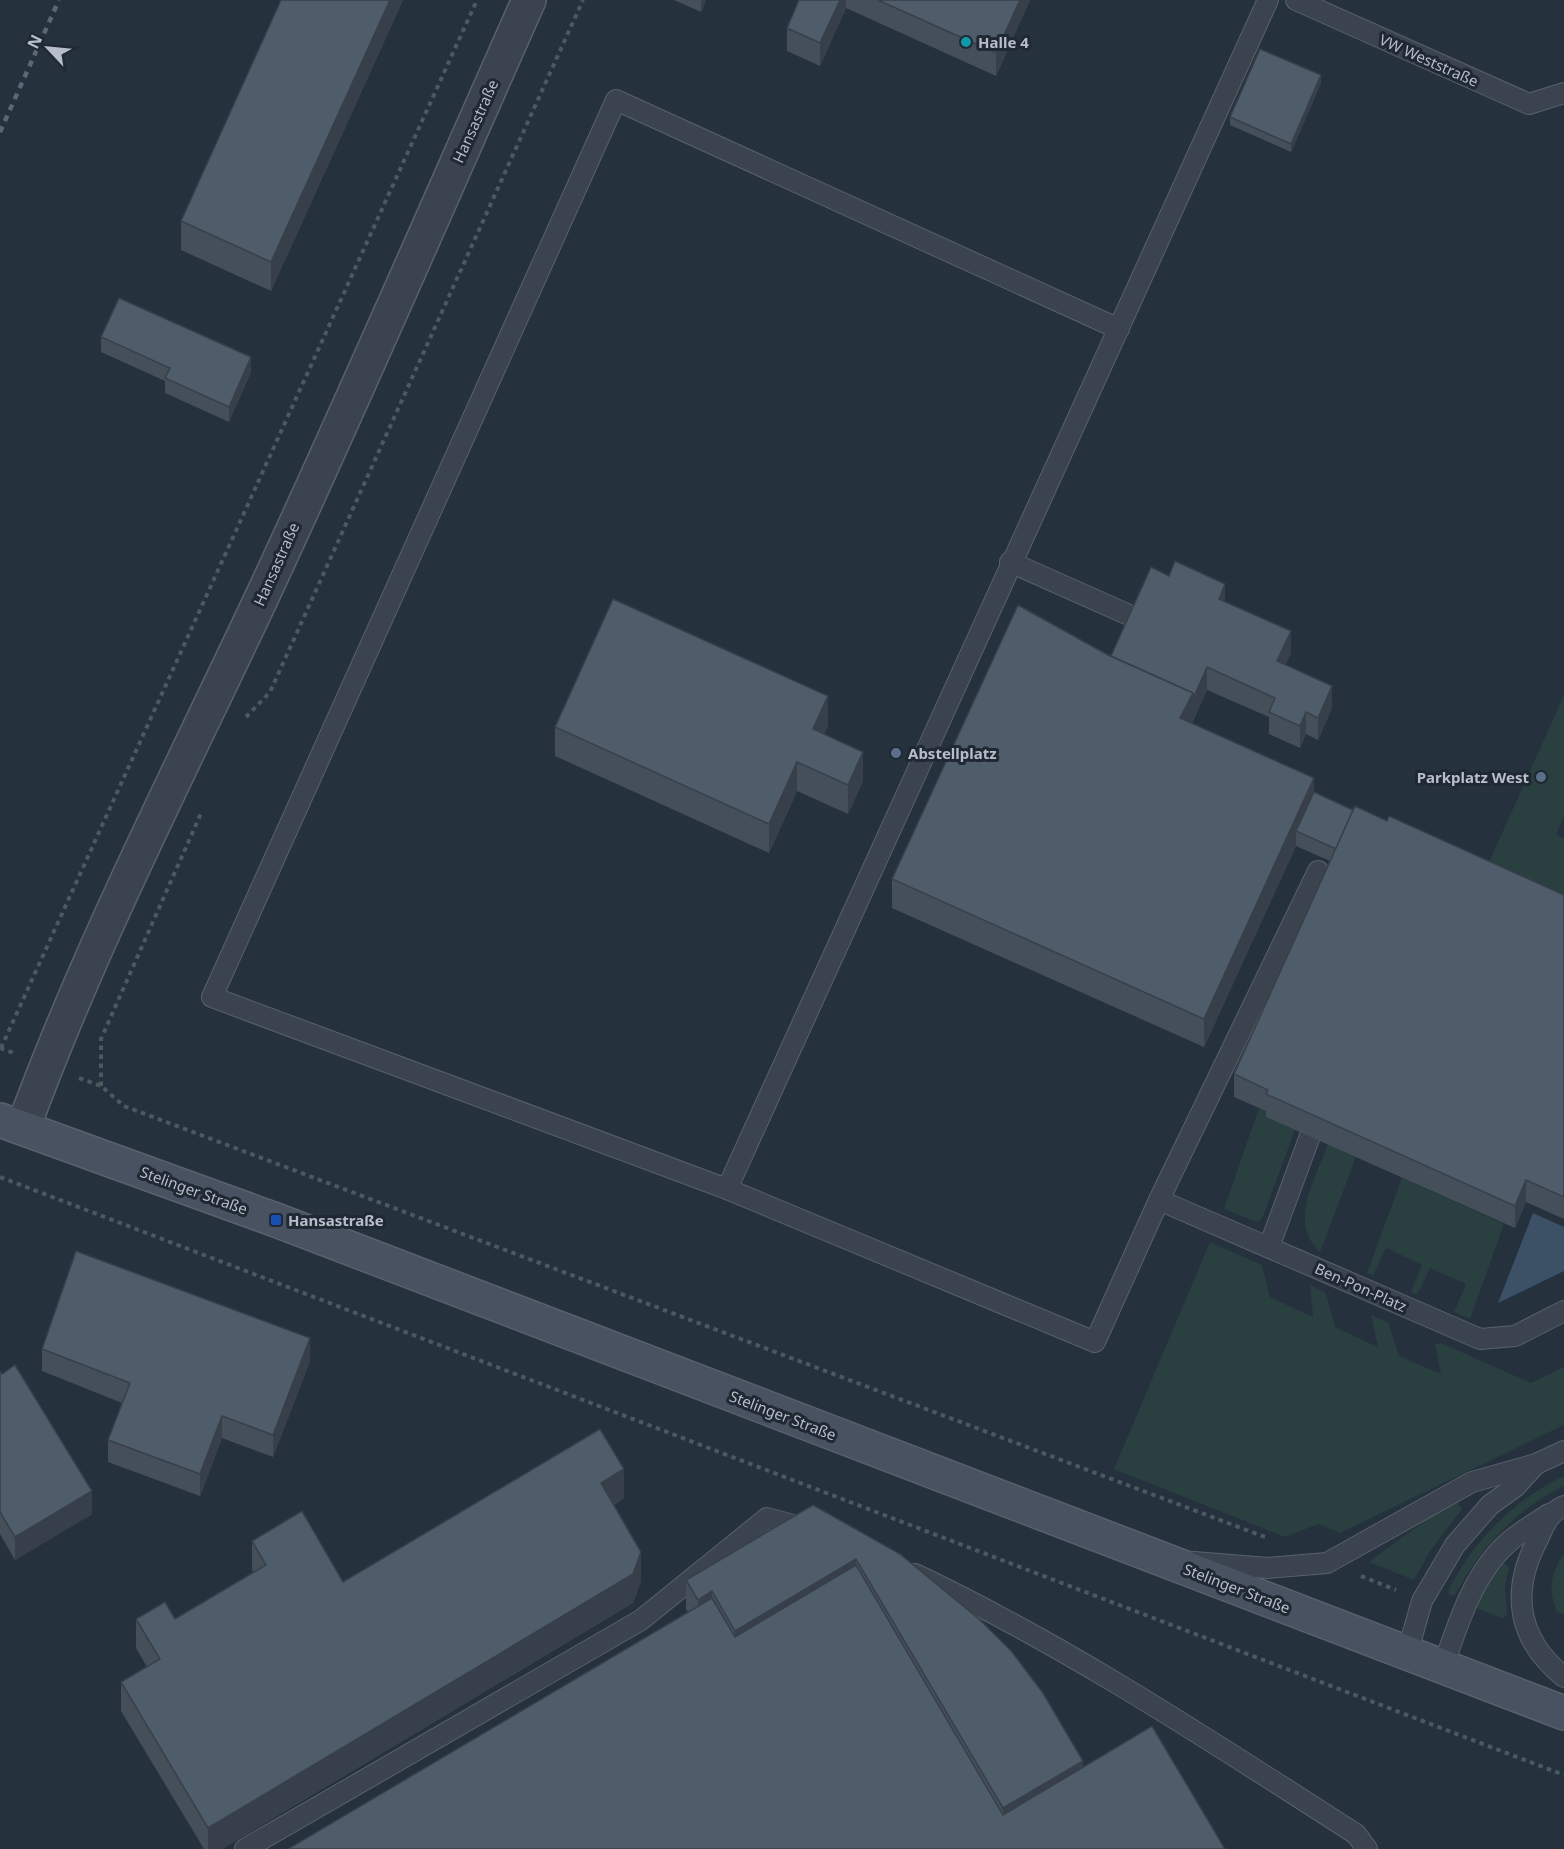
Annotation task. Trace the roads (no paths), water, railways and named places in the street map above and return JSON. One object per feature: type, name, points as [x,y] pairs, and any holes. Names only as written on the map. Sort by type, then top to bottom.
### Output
[{"type":"main road","name":"Stelinger Straße","points":[[11,1124],[276,1220],[1564,1713]]},
{"type":"street","name":"Hansastraße","points":[[11,1124],[46,1066],[142,850],[261,598],[530,0]]},
{"type":"lane","points":[[727,1189],[1010,562],[1268,0]]},
{"type":"lane","name":"VW Weststraße","points":[[1296,0],[1529,104],[1564,93]]},
{"type":"lane","points":[[1119,328],[616,100],[212,997],[727,1189],[1095,1342],[1159,1200],[1318,871]]},
{"type":"lane","points":[[1010,562],[1129,615]]},
{"type":"lane","points":[[1269,1246],[1310,1136]]},
{"type":"lane","name":"Ben-Pon-Platz","points":[[1159,1200],[1480,1339],[1515,1336],[1564,1311]]},
{"type":"lane","points":[[1161,1559],[1268,1568],[1327,1563],[1472,1482],[1536,1464],[1564,1451]]},
{"type":"lane","points":[[1407,1654],[1422,1601],[1455,1545],[1490,1505],[1515,1487],[1536,1464]]},
{"type":"lane","points":[[1443,1667],[1461,1616],[1482,1573],[1510,1541],[1558,1509]]},
{"type":"lane","points":[[1558,1509],[1525,1563],[1521,1595],[1523,1621],[1531,1641],[1564,1677]]},
{"type":"lane","points":[[245,1849],[641,1620],[768,1518],[830,1534]]},
{"type":"lane","points":[[895,1565],[970,1601],[1165,1712],[1356,1834],[1367,1849]]},
{"type":"water","points":[[1533,1213],[1564,1227],[1564,1271],[1498,1303]]},
{"type":"railway","points":[[0,132],[59,0]]},
{"type":"place","name":"Halle 4","points":[[966,42]]},
{"type":"place","name":"Abstellplatz","points":[[896,753]]},
{"type":"place","name":"Parkplatz West","points":[[1541,777]]},
{"type":"place","name":"Hansastraße","points":[[276,1220]]}]
